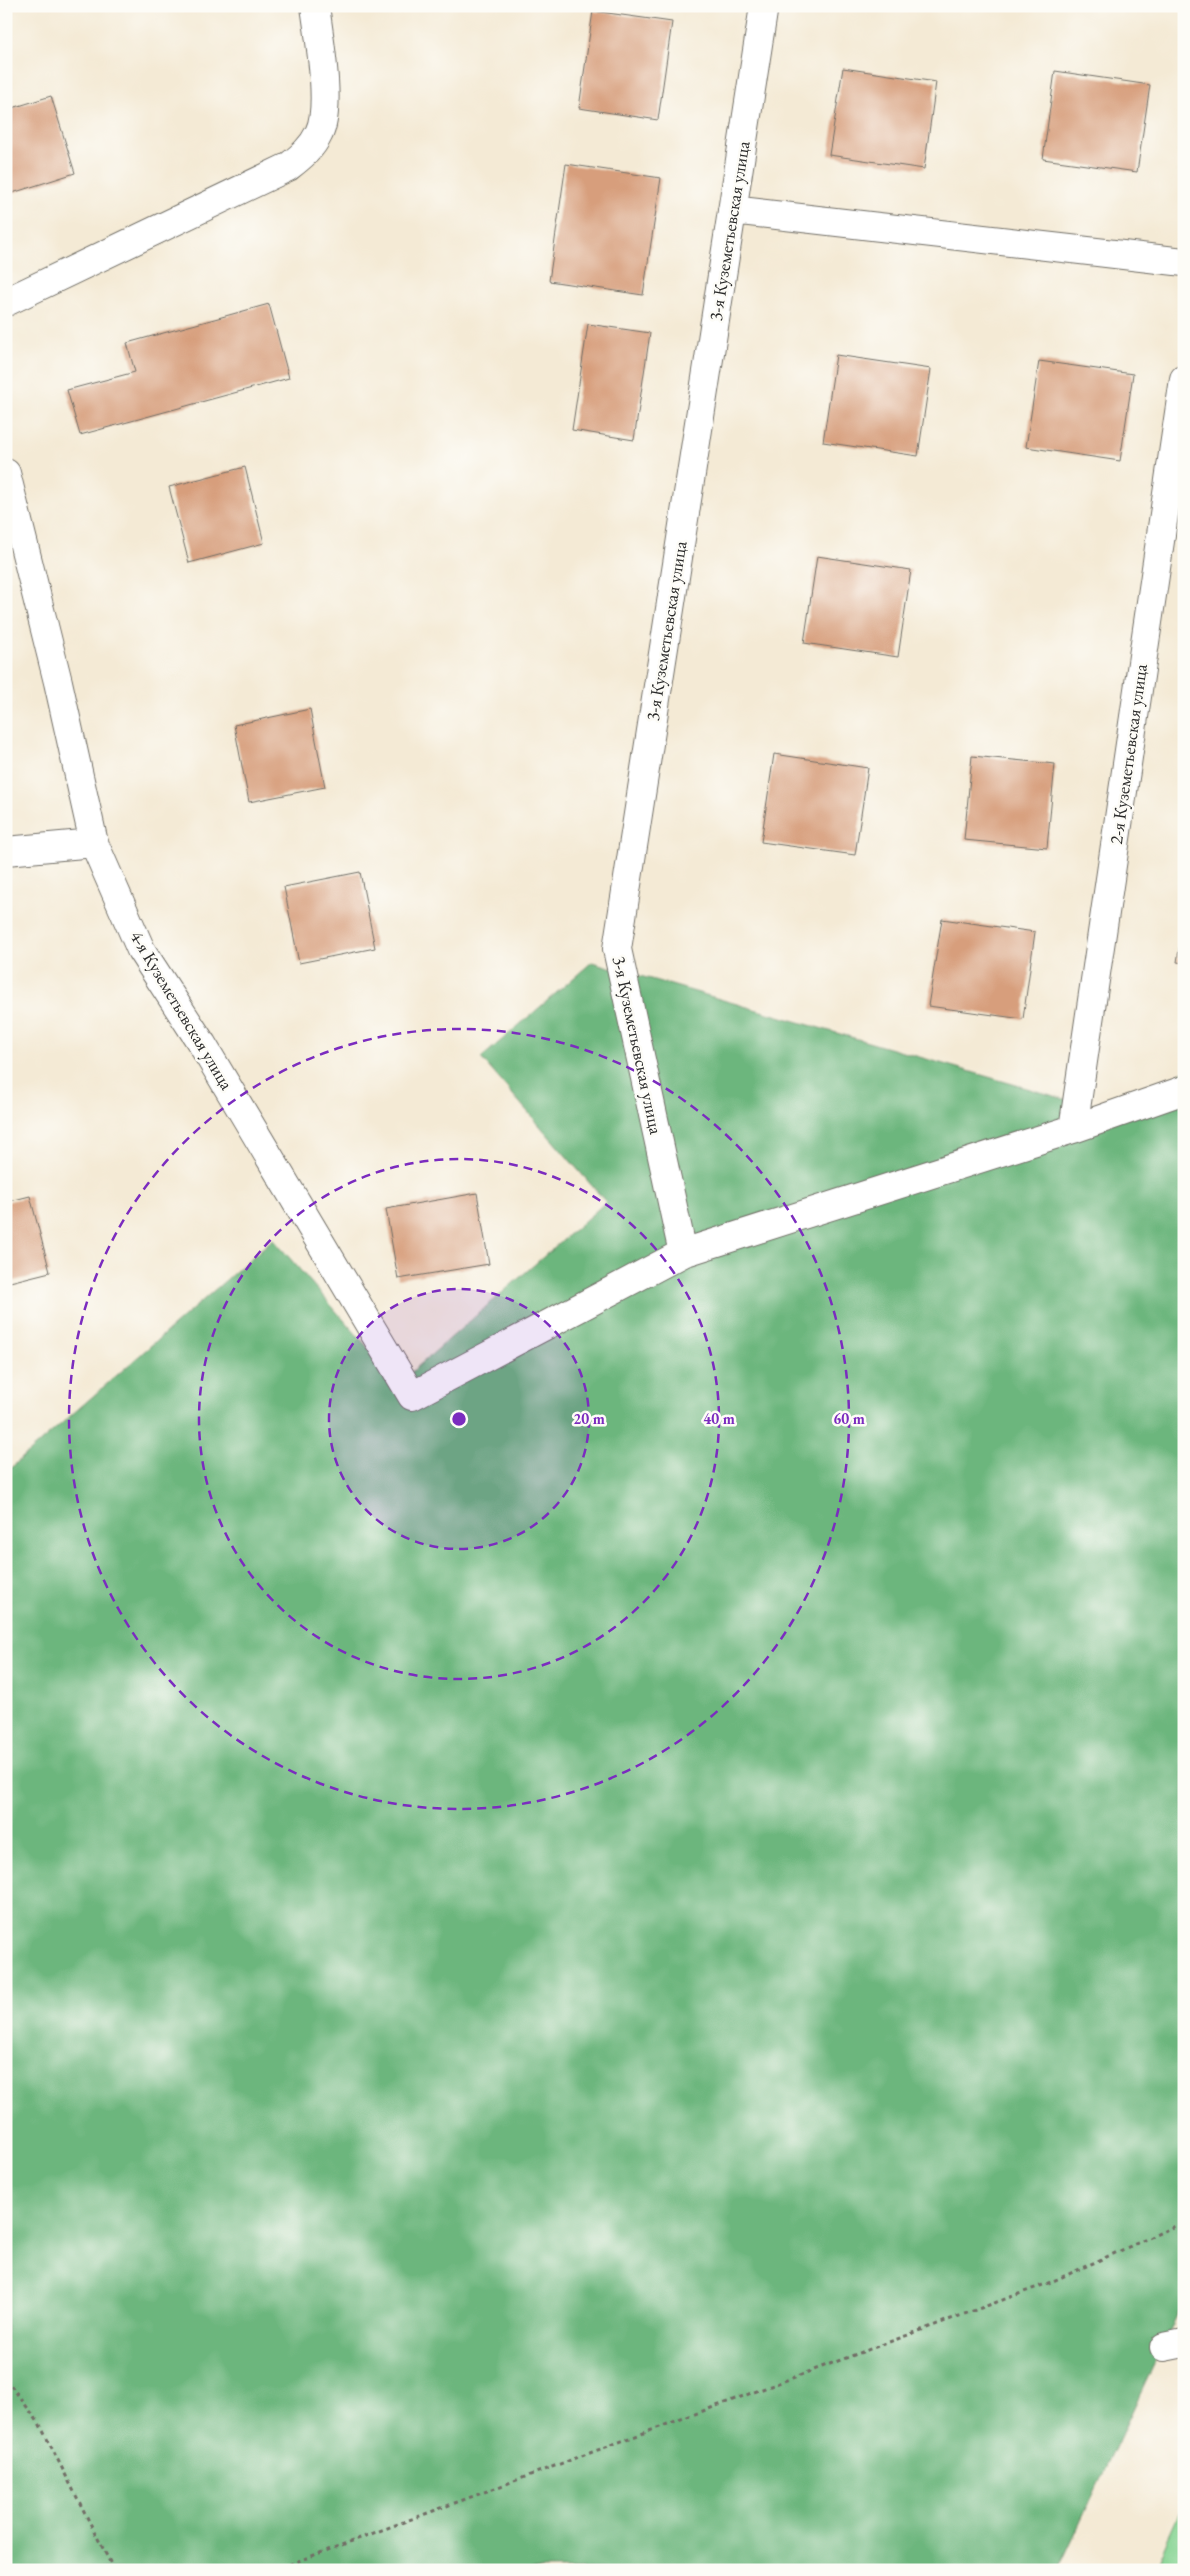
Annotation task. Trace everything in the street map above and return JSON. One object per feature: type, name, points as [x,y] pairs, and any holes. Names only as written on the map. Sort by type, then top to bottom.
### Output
[{"type":"street","points":[[6,302],[288,167],[307,152],[320,132],[326,92],[316,6]]},
{"type":"street","name":"3-я Куземетьевская улица","points":[[683,1253],[617,949],[764,6]]},
{"type":"street","points":[[732,210],[1184,262]]},
{"type":"street","name":"2-я Куземетьевская улица","points":[[1073,1129],[1184,379]]},
{"type":"street","name":"4-я Куземетьевская улица","points":[[6,473],[58,682],[94,843],[141,950],[202,1044],[412,1396],[683,1253]]},
{"type":"street","points":[[6,851],[94,843]]},
{"type":"street","points":[[683,1253],[1073,1129],[1184,1090]]},
{"type":"path","points":[[274,2570],[1051,2282],[1184,2222]]},
{"type":"path","points":[[6,2379],[39,2423],[114,2570]]},
{"type":"green space","points":[[592,962],[1130,1118],[1184,1070],[1184,2309],[1179,2311],[1058,2570],[6,2570],[6,1472],[273,1239],[399,1383],[606,1202],[481,1058]]},
{"type":"green space","points":[[1184,2502],[1184,2570],[1154,2570]]},
{"type":"building","points":[[593,11],[672,22],[658,120],[579,108]]},
{"type":"building","points":[[843,68],[936,82],[924,169],[829,155]]},
{"type":"building","points":[[1055,71],[1150,85],[1137,172],[1043,159]]},
{"type":"building","points":[[51,96],[75,173],[6,195],[6,110]]},
{"type":"building","points":[[566,164],[661,178],[643,295],[549,281]]},
{"type":"building","points":[[269,304],[289,378],[80,435],[67,390],[135,372],[127,343]]},
{"type":"building","points":[[588,324],[650,333],[634,440],[572,430]]},
{"type":"building","points":[[836,355],[931,369],[918,456],[823,442]]},
{"type":"building","points":[[1039,361],[1133,374],[1120,461],[1026,447]]},
{"type":"building","points":[[245,467],[264,543],[189,563],[169,487]]},
{"type":"building","points":[[817,556],[911,570],[898,657],[804,643]]},
{"type":"building","points":[[310,709],[325,787],[249,802],[234,725]]},
{"type":"building","points":[[774,754],[868,768],[855,855],[761,842]]},
{"type":"building","points":[[972,756],[1055,764],[1047,848],[964,840]]},
{"type":"building","points":[[360,872],[375,948],[299,963],[284,887]]},
{"type":"building","points":[[942,919],[1035,932],[1023,1019],[928,1006]]},
{"type":"building","points":[[1184,925],[1184,963],[1177,962]]},
{"type":"building","points":[[477,1193],[489,1264],[398,1279],[386,1209]]},
{"type":"building","points":[[30,1196],[50,1272],[6,1283],[6,1202]]}]
